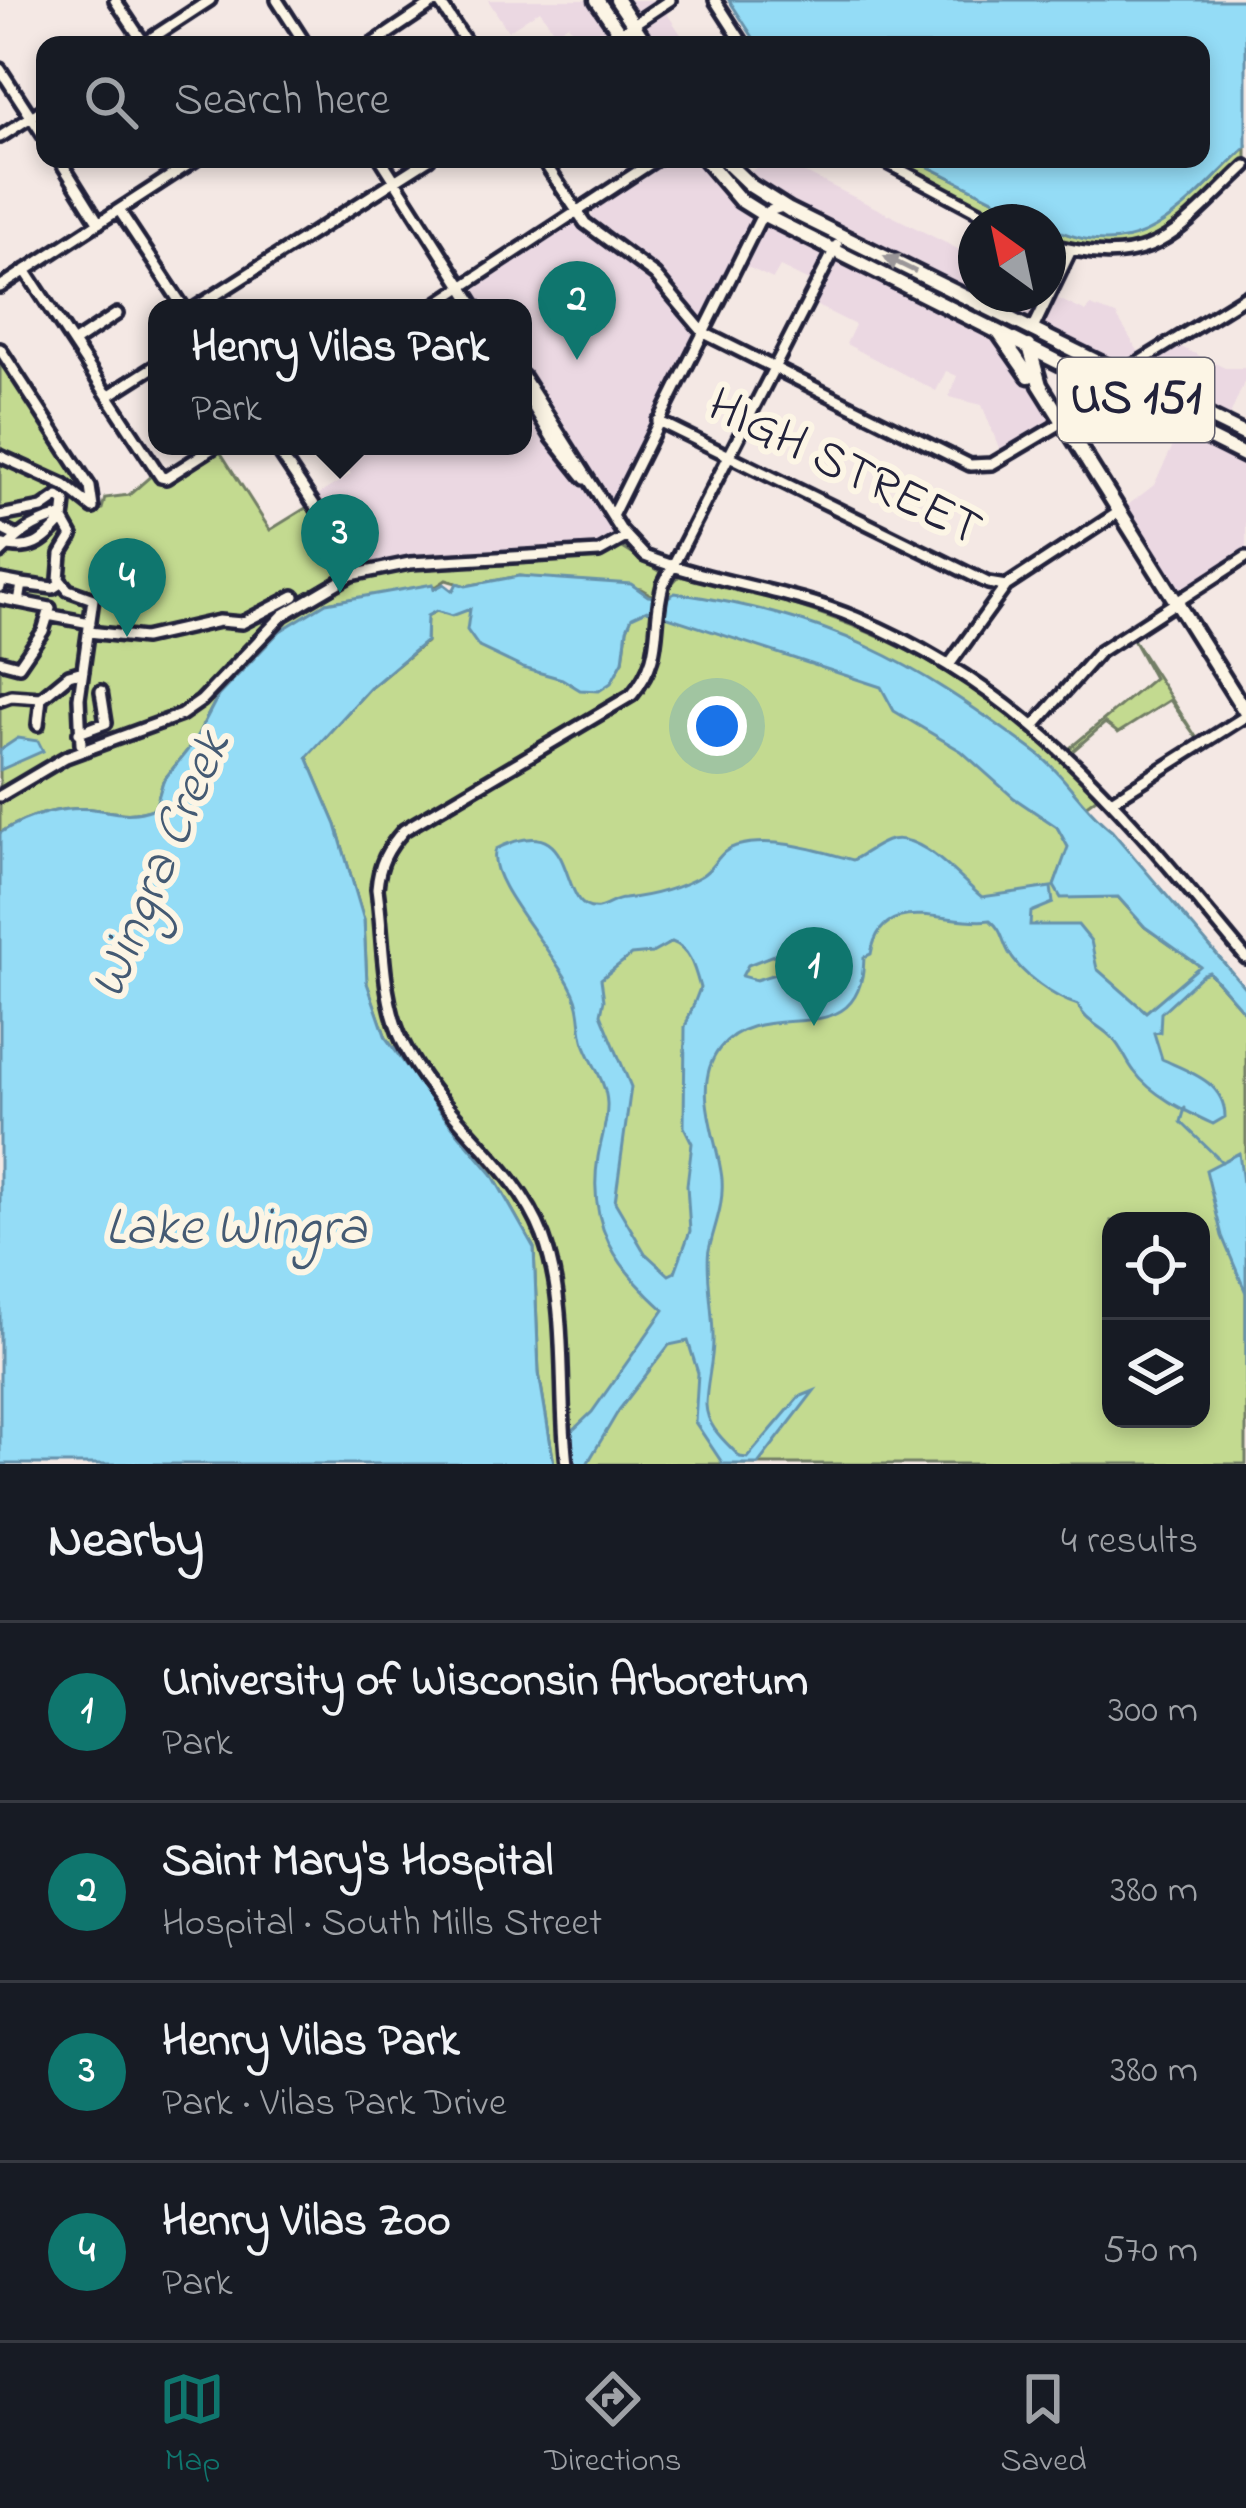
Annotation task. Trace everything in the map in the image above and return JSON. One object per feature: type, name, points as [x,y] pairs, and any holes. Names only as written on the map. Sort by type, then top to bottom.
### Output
[{"type":"main road","points":[[597,0],[622,36]]},
{"type":"main road","points":[[616,0],[641,36]]},
{"type":"main road","name":"US 151","points":[[713,168],[740,200],[764,215],[1245,453]]},
{"type":"main road","name":"US 151","points":[[732,168],[783,207],[1246,435]]},
{"type":"main road","points":[[995,329],[1063,422],[1246,715]]},
{"type":"main road","points":[[1032,331],[1029,346],[1035,381]]},
{"type":"street","points":[[116,0],[138,36]]},
{"type":"street","points":[[155,36],[210,0]]},
{"type":"street","points":[[277,0],[300,36]]},
{"type":"street","points":[[384,36],[438,0],[462,36]]},
{"type":"street","points":[[626,36],[633,24],[670,0]]},
{"type":"street","points":[[715,0],[738,36]]},
{"type":"street","points":[[0,69],[36,123]]},
{"type":"street","points":[[0,137],[36,114]]},
{"type":"street","points":[[1066,249],[1115,256],[1159,243],[1246,166]]},
{"type":"street","points":[[64,168],[99,223]]},
{"type":"street","points":[[0,287],[183,168]]},
{"type":"street","points":[[387,168],[470,299]]},
{"type":"street","points":[[209,299],[415,168]]},
{"type":"street","points":[[548,168],[602,238],[659,280],[704,333],[970,465],[992,464],[1063,422]]},
{"type":"street","points":[[444,299],[643,168]]},
{"type":"street","points":[[897,168],[964,204]]},
{"type":"street","points":[[612,516],[764,215],[783,207]]},
{"type":"street","points":[[119,210],[178,299]]},
{"type":"street","points":[[567,1464],[550,1258],[529,1210],[422,1075],[402,1041],[388,984],[377,889],[379,868],[396,839],[423,816],[632,695],[647,676],[655,659],[660,595],[842,236]]},
{"type":"street","points":[[1032,331],[1071,250]]},
{"type":"street","points":[[25,270],[162,478],[201,455]]},
{"type":"street","points":[[1113,388],[1120,374],[1246,296]]},
{"type":"street","points":[[74,343],[118,314]]},
{"type":"street","points":[[0,349],[90,487],[93,508],[64,484],[0,456]]},
{"type":"street","points":[[108,396],[148,370]]},
{"type":"street","points":[[532,390],[626,537],[645,556],[671,571],[783,593],[854,617],[949,665],[1035,725],[1113,800],[1246,958]]},
{"type":"street","points":[[532,404],[566,459],[591,484]]},
{"type":"street","name":"HIGH STREET","points":[[658,421],[975,578],[1006,586],[1119,512]]},
{"type":"street","points":[[281,455],[337,539],[351,575]]},
{"type":"street","points":[[0,516],[42,508],[60,497],[65,502],[63,520],[48,540],[25,551],[2,548]]},
{"type":"street","points":[[0,661],[19,666],[43,631],[62,554],[72,536],[57,517],[23,529],[2,548]]},
{"type":"street","points":[[0,528],[16,536]]},
{"type":"street","points":[[0,796],[66,757],[181,715],[201,701],[283,616],[351,575],[410,563],[599,552],[626,537]]},
{"type":"street","points":[[48,540],[62,554]]},
{"type":"street","points":[[1035,725],[1099,653],[1246,557]]},
{"type":"street","points":[[0,582],[57,586],[93,597],[79,698],[80,735],[106,723],[101,692]]},
{"type":"street","points":[[19,602],[22,584]]},
{"type":"street","points":[[949,665],[1006,586]]},
{"type":"street","points":[[0,598],[89,627],[143,638],[219,621],[242,623],[294,596]]},
{"type":"street","points":[[38,724],[41,702],[69,675],[83,671]]},
{"type":"street","points":[[0,702],[41,702],[54,708]]},
{"type":"street","points":[[1113,800],[1246,715]]},
{"type":"shaded area","points":[[488,0],[597,0],[622,36],[576,36],[568,24],[555,33],[540,10],[508,31]]},
{"type":"shaded area","points":[[617,0],[658,0],[682,36],[641,36]]},
{"type":"shaded area","points":[[659,168],[705,168],[754,220],[707,317],[695,329],[698,335],[606,517],[615,536],[589,549],[398,559],[358,568],[351,564],[313,498],[351,474],[339,455],[532,455],[532,299],[478,299],[475,284],[572,222],[585,228],[592,212]]},
{"type":"shaded area","points":[[756,168],[792,168],[958,249],[958,292],[742,178]]},
{"type":"shaded area","points":[[764,215],[996,329],[1063,422],[1003,458],[982,405],[949,397],[957,376],[946,371],[936,391],[846,344],[855,325],[809,302],[817,285],[780,267],[773,279],[739,263]]},
{"type":"shaded area","points":[[1066,303],[1086,312],[1090,306],[1116,315],[1143,359],[1175,338],[1181,347],[1225,368],[1246,368],[1226,425],[998,312],[1066,312]]},
{"type":"shaded area","points":[[1183,425],[1246,455],[1246,557],[1175,602],[1119,512],[1154,485]]},
{"type":"green space","points":[[1246,147],[1246,166],[1165,238],[1125,255],[1066,247],[1066,233],[1109,241],[1135,236],[1181,209]]},
{"type":"green space","points":[[897,168],[931,168],[1003,204],[964,204]]},
{"type":"green space","points":[[0,355],[88,489],[85,508],[91,515],[102,509],[105,498],[129,495],[153,474],[167,482],[211,455],[222,455],[270,530],[309,506],[342,568],[337,578],[341,586],[410,570],[576,560],[621,547],[661,572],[655,597],[641,589],[519,576],[466,586],[446,580],[437,586],[326,603],[218,696],[194,742],[163,781],[156,808],[128,813],[61,810],[0,833]]},
{"type":"green space","points":[[679,576],[743,590],[856,627],[908,651],[1005,712],[1100,795],[1057,827],[1069,847],[1054,886],[1118,897],[1145,927],[1209,972],[1246,1014],[1246,1464],[554,1464],[539,1373],[534,1248],[492,1174],[386,1038],[367,984],[364,920],[336,825],[307,757],[370,688],[426,642],[427,616],[437,611],[471,609],[580,689],[623,661],[632,616],[646,610],[665,613],[668,588]]},
{"type":"green space","points":[[1131,636],[1198,740],[1170,700],[1118,733],[1105,723],[1068,755],[1065,752],[1154,678]]},
{"type":"water","points":[[729,0],[1246,0],[1246,147],[1159,225],[1110,241],[1066,233],[1066,204],[1003,204],[931,168],[1210,168],[1210,36],[752,36]]},
{"type":"water","name":"Lake Wingra","points":[[519,576],[631,584],[648,596],[666,598],[675,593],[780,614],[867,646],[990,719],[1056,771],[1246,989],[1246,1014],[1209,972],[1203,974],[1161,1013],[1160,1032],[1154,1033],[1162,1059],[1212,1087],[1225,1117],[1213,1124],[1150,1088],[1115,1042],[1078,1005],[1049,991],[1022,969],[990,920],[919,915],[888,922],[871,954],[864,957],[859,988],[847,1007],[829,1016],[738,1032],[720,1048],[707,1079],[722,1189],[708,1258],[713,1341],[707,1413],[723,1440],[747,1458],[799,1397],[814,1391],[758,1464],[723,1464],[695,1422],[698,1373],[688,1341],[669,1345],[619,1410],[587,1464],[574,1464],[570,1433],[592,1412],[664,1310],[619,1261],[601,1224],[596,1181],[606,1116],[604,1087],[584,1043],[572,989],[502,882],[495,864],[496,849],[524,839],[543,840],[556,850],[584,905],[598,908],[692,881],[736,846],[780,843],[853,860],[899,839],[925,848],[982,897],[1051,887],[1053,903],[1031,912],[1030,925],[1078,925],[1091,941],[1097,969],[1146,1012],[1200,966],[1145,927],[1118,897],[1061,898],[1054,886],[1068,847],[1057,827],[1014,798],[961,751],[894,711],[881,687],[647,610],[632,617],[623,661],[611,683],[599,691],[580,690],[479,647],[467,630],[470,609],[452,616],[436,611],[427,616],[426,641],[370,688],[307,757],[336,825],[364,920],[367,983],[386,1038],[492,1174],[534,1248],[539,1373],[554,1464],[0,1464],[0,833],[61,810],[128,814],[155,808],[163,781],[194,742],[218,696],[280,631],[326,603],[433,584],[434,589],[444,584],[453,591],[457,583],[466,586]],"holes":[[[672,942],[687,954],[700,988],[685,1027],[684,1127],[692,1143],[687,1185],[690,1231],[675,1272],[669,1275],[645,1253],[615,1202],[631,1087],[601,1014],[601,979],[631,955],[652,953]],[[781,952],[805,955],[807,964],[756,980],[742,976],[748,965]]]},
{"type":"water","points":[[18,738],[38,741],[43,751],[0,770],[0,750]]},
{"type":"water","points":[[1239,1153],[1246,1206],[1246,1293],[1222,1236],[1206,1170]]},
{"type":"waterway","points":[[1185,1108],[1181,1122],[1222,1162]]},
{"type":"place","name":"Saint Mary's Hospital","points":[[577,360]]},
{"type":"place","name":"Henry Vilas Park","points":[[340,593]]},
{"type":"place","name":"Henry Vilas Zoo","points":[[127,637]]},
{"type":"place","name":"University of Wisconsin Arboretum","points":[[814,1026]]},
{"type":"water label","name":"Wingra Creek","points":[[162,866]]}]
